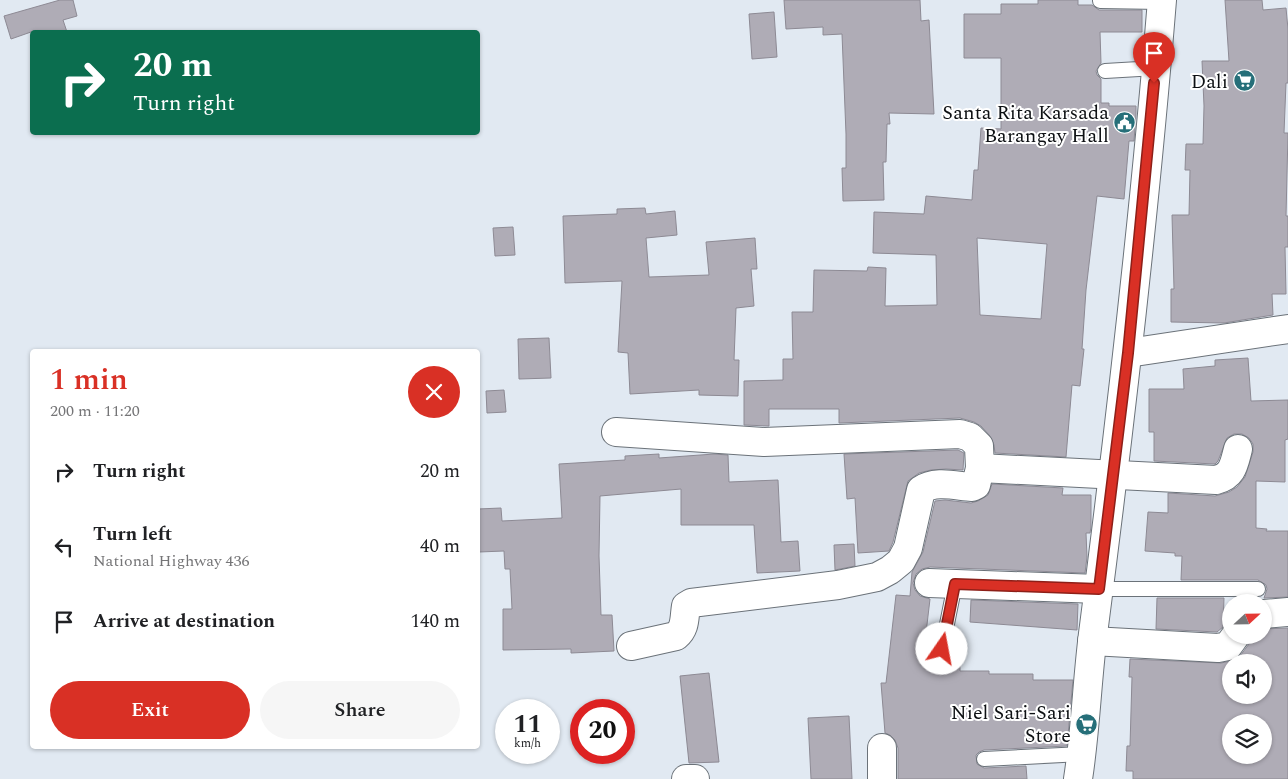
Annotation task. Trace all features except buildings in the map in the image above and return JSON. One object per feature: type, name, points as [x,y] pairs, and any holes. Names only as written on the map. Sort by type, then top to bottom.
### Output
[{"type":"street","points":[[1080,766],[1092,641],[1128,353],[1162,1]]},
{"type":"street","points":[[1128,353],[1288,329]]},
{"type":"street","points":[[616,432],[764,442],[960,434],[970,437],[979,446],[980,468],[977,483],[972,487],[935,484],[921,490],[908,548],[900,561],[890,570],[877,577],[838,586],[694,602],[686,606],[683,626],[681,632],[676,636],[632,646]]},
{"type":"street","points":[[980,468],[1216,480],[1228,476],[1233,469],[1238,449]]},
{"type":"street","points":[[929,583],[1099,589]]},
{"type":"street","points":[[1272,606],[1288,612]]},
{"type":"street","points":[[1092,641],[1218,648],[1229,644]]},
{"type":"street","points":[[882,748],[882,779]]},
{"type":"street","points":[[686,779],[695,779]]},
{"type":"lane","points":[[1100,1],[1162,1]]},
{"type":"lane","points":[[1105,71],[1156,68]]},
{"type":"lane","points":[[942,649],[955,584]]},
{"type":"lane","points":[[1099,589],[1222,599]]},
{"type":"lane","points":[[984,759],[1080,766]]},
{"type":"place","name":"Dali","points":[[1244,81]]},
{"type":"place","name":"Santa Rita Karsada Barangay Hall","points":[[1125,123]]},
{"type":"place","name":"Niel Sari-Sari Store","points":[[1087,724]]},
{"type":"route","points":[[942,649],[955,584],[1099,589],[1128,353],[1154,83]]}]
